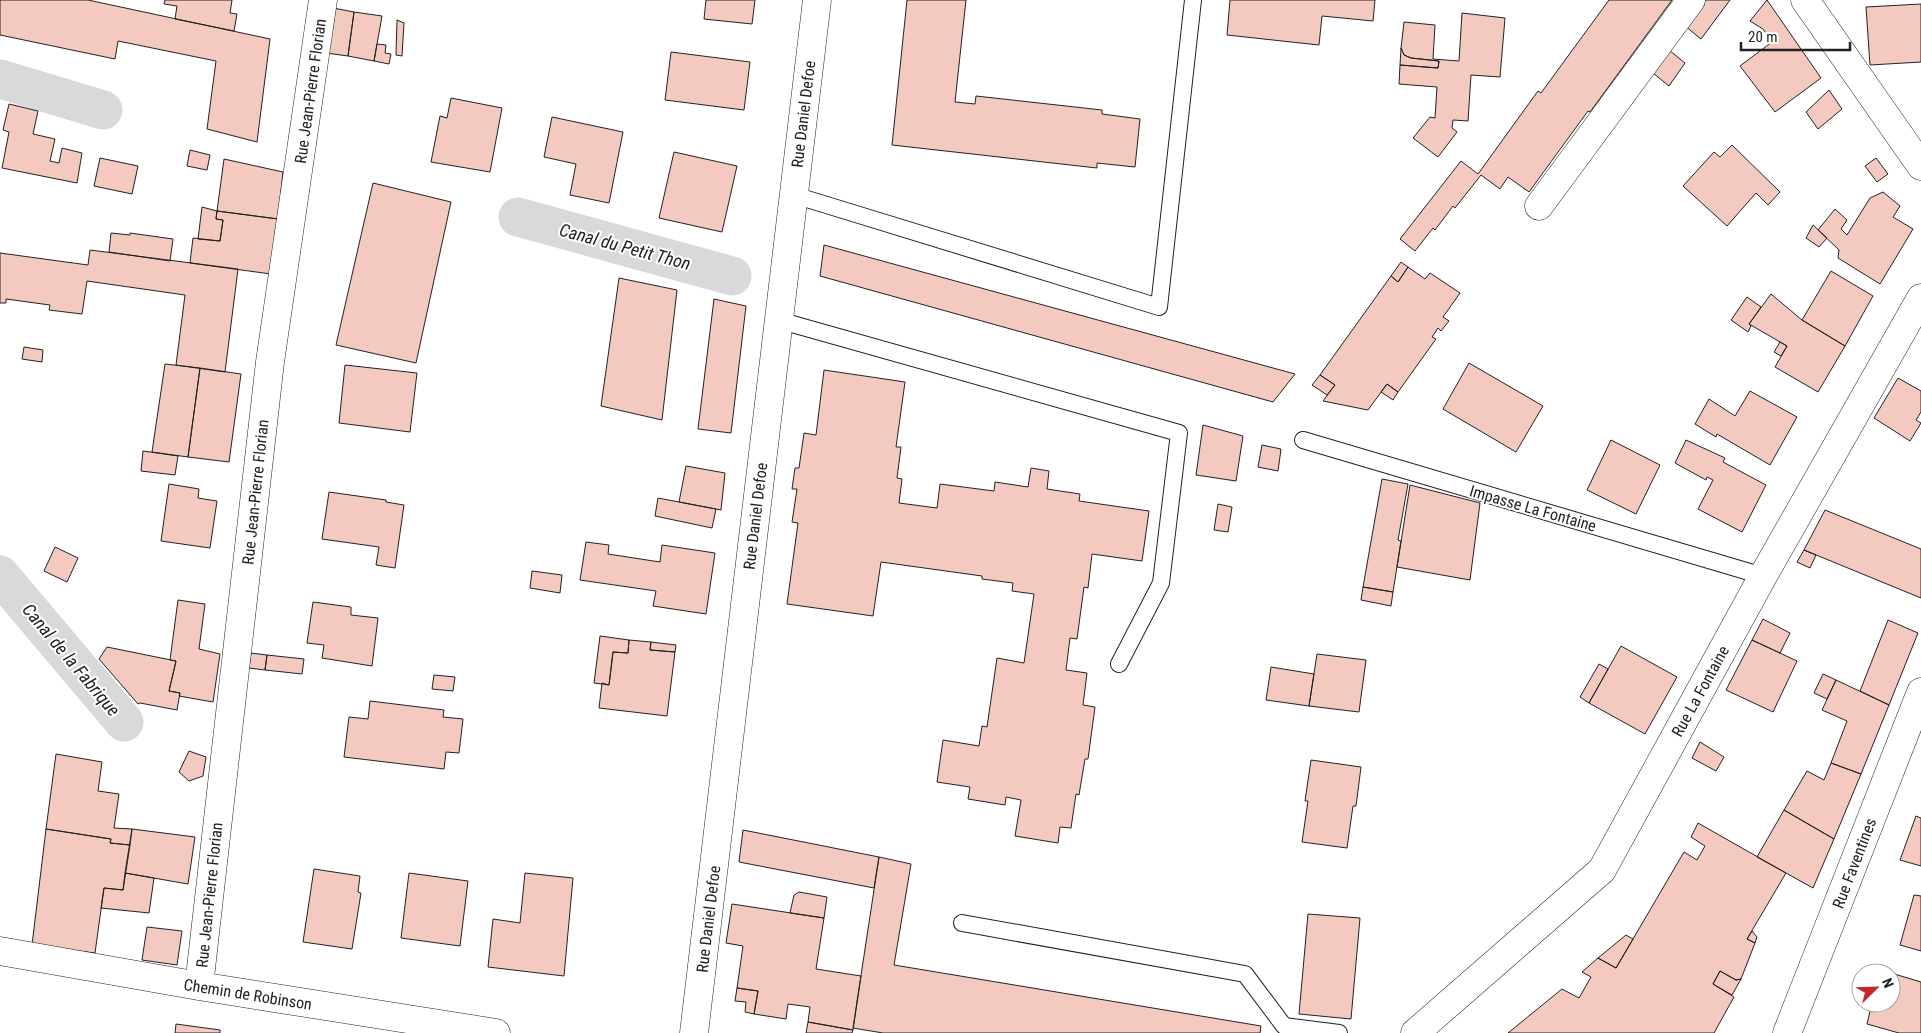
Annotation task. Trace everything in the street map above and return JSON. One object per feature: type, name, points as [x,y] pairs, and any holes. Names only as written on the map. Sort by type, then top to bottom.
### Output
[{"type":"street","name":"Rue Jean-Pierre Florian","points":[[199,986],[270,362],[323,0]]},
{"type":"street","name":"Rue Daniel Defoe","points":[[694,1033],[816,0]]},
{"type":"street","points":[[1538,206],[1691,0]]},
{"type":"street","points":[[1805,0],[1921,166]]},
{"type":"street","name":"Rue La Fontaine","points":[[1415,1033],[1602,870],[1763,576],[1921,298]]},
{"type":"street","name":"Rue Faventines","points":[[1787,1033],[1921,692]]},
{"type":"street","name":"Chemin de Robinson","points":[[0,951],[199,986],[496,1033]]},
{"type":"lane","points":[[794,195],[1159,307],[1193,0]]},
{"type":"lane","points":[[778,320],[1179,433],[1160,583],[1119,664]]},
{"type":"lane","name":"Impasse La Fontaine","points":[[1303,440],[1763,576]]},
{"type":"lane","points":[[962,923],[1245,974],[1284,1026],[1339,1033]]},
{"type":"building","points":[[0,0],[88,0],[270,39],[257,142],[207,129],[216,61],[118,41],[115,59],[0,35]]},
{"type":"building","points":[[165,0],[232,0],[230,13],[237,14],[234,31],[175,19],[177,6],[164,4]]},
{"type":"building","points":[[706,0],[755,0],[752,24],[704,19]]},
{"type":"building","points":[[907,0],[966,0],[955,102],[975,104],[976,96],[1102,110],[1102,114],[1140,119],[1135,167],[1097,163],[1097,168],[892,145]]},
{"type":"building","points":[[1230,0],[1375,0],[1373,21],[1322,16],[1319,45],[1227,35]]},
{"type":"building","points":[[1609,0],[1672,0],[1529,192],[1508,177],[1500,189],[1481,175],[1455,208],[1453,206],[1435,230],[1433,228],[1415,251],[1400,239],[1461,161],[1478,174],[1538,91],[1541,93]]},
{"type":"building","points":[[1704,0],[1730,0],[1701,39],[1685,26]]},
{"type":"building","points":[[1767,0],[1821,78],[1775,112],[1740,66],[1772,42],[1763,29],[1750,21]]},
{"type":"building","points":[[1921,4],[1921,62],[1870,65],[1866,7]]},
{"type":"building","points":[[333,8],[354,12],[348,56],[326,53]]},
{"type":"building","points":[[354,12],[382,16],[374,61],[348,56]]},
{"type":"building","points":[[1462,13],[1505,18],[1500,77],[1471,75],[1468,121],[1453,120],[1452,128],[1457,132],[1438,157],[1413,138],[1430,117],[1435,118],[1437,87],[1399,84],[1400,65],[1438,68],[1439,61],[1411,58],[1404,55],[1401,48],[1404,22],[1435,25],[1433,59],[1459,61]]},
{"type":"building","points":[[397,20],[404,23],[402,56],[396,55]]},
{"type":"building","points":[[377,44],[386,45],[385,53],[391,54],[389,64],[374,61]]},
{"type":"building","points":[[1401,48],[1404,55],[1411,58],[1439,61],[1438,68],[1400,65]]},
{"type":"building","points":[[1669,50],[1685,63],[1669,86],[1653,73]]},
{"type":"building","points":[[671,52],[750,62],[744,110],[665,100]]},
{"type":"building","points":[[1829,90],[1842,109],[1818,129],[1806,112]]},
{"type":"building","points":[[451,98],[502,108],[490,172],[431,162],[440,116],[447,118]]},
{"type":"building","points":[[9,104],[38,111],[33,134],[55,139],[50,161],[59,163],[62,148],[82,153],[77,183],[2,168],[9,132],[3,130]]},
{"type":"building","points":[[552,117],[623,132],[609,203],[570,195],[576,164],[544,157]]},
{"type":"building","points":[[1732,145],[1780,192],[1768,205],[1756,193],[1727,226],[1683,186],[1714,152],[1720,157]]},
{"type":"building","points":[[190,150],[210,155],[207,170],[187,166]]},
{"type":"building","points":[[674,152],[737,166],[722,232],[659,218]]},
{"type":"building","points":[[100,158],[138,166],[132,194],[94,186]]},
{"type":"building","points":[[1876,158],[1888,174],[1877,182],[1865,166]]},
{"type":"building","points":[[224,159],[283,172],[278,219],[217,211]]},
{"type":"building","points":[[373,183],[451,202],[416,363],[336,345]]},
{"type":"building","points":[[1883,192],[1900,206],[1893,217],[1913,229],[1880,284],[1838,258],[1839,250],[1818,230],[1835,209],[1847,220],[1841,229],[1847,235],[1870,198]]},
{"type":"building","points":[[202,207],[217,211],[216,219],[223,220],[220,241],[198,239]]},
{"type":"building","points":[[217,211],[278,219],[271,274],[190,263],[193,238],[220,241],[223,220],[216,219]]},
{"type":"building","points":[[1813,225],[1827,238],[1819,247],[1806,238]]},
{"type":"building","points":[[111,233],[130,235],[130,233],[173,239],[170,261],[109,252]]},
{"type":"building","points":[[824,245],[1295,374],[1273,402],[820,276]]},
{"type":"building","points":[[90,250],[238,269],[225,372],[176,365],[185,295],[87,281],[82,314],[49,310],[50,305],[6,299],[6,303],[0,303],[0,253],[88,265]]},
{"type":"building","points":[[1401,262],[1408,267],[1398,282],[1391,276]]},
{"type":"building","points":[[1408,267],[1425,279],[1430,273],[1460,293],[1443,317],[1449,321],[1441,331],[1438,328],[1432,337],[1436,339],[1398,392],[1387,384],[1368,410],[1323,401],[1335,385],[1320,375],[1391,276],[1398,282]]},
{"type":"building","points":[[1831,271],[1873,296],[1845,346],[1802,320]]},
{"type":"building","points":[[619,278],[677,290],[662,420],[601,406]]},
{"type":"building","points":[[1771,294],[1802,320],[1845,346],[1818,392],[1775,367],[1787,346],[1749,324]]},
{"type":"building","points":[[1747,297],[1761,307],[1749,324],[1751,326],[1748,332],[1731,320]]},
{"type":"building","points":[[714,299],[746,306],[731,433],[698,429]]},
{"type":"building","points":[[1780,342],[1787,346],[1781,356],[1774,352]]},
{"type":"building","points":[[24,347],[43,350],[42,362],[22,359]]},
{"type":"building","points":[[1469,363],[1543,406],[1516,452],[1443,409]]},
{"type":"building","points":[[165,364],[200,368],[188,457],[152,452]]},
{"type":"building","points":[[345,365],[417,373],[410,432],[339,423]]},
{"type":"building","points":[[200,368],[241,374],[229,462],[188,457]]},
{"type":"building","points":[[824,370],[905,382],[896,447],[901,447],[897,478],[902,479],[899,503],[937,508],[940,484],[994,491],[995,482],[1028,487],[1031,468],[1049,471],[1047,489],[1080,494],[1079,501],[1149,511],[1142,561],[1092,554],[1088,588],[1084,587],[1077,639],[1070,638],[1066,670],[1087,673],[1083,705],[1095,707],[1088,759],[1085,759],[1079,795],[1076,794],[1071,828],[1060,827],[1058,843],[1015,836],[1021,800],[1006,797],[1005,805],[968,799],[970,787],[937,782],[943,740],[979,746],[982,726],[987,727],[997,658],[1024,663],[1034,594],[1012,591],[1013,583],[982,579],[982,576],[881,562],[873,616],[787,604],[798,523],[792,522],[797,489],[792,489],[795,468],[799,468],[804,433],[816,435]]},
{"type":"building","points":[[1320,375],[1335,385],[1327,395],[1312,385]]},
{"type":"building","points":[[1898,378],[1921,391],[1921,412],[1916,420],[1921,423],[1910,441],[1874,418]]},
{"type":"building","points":[[1387,384],[1398,392],[1393,400],[1381,392]]},
{"type":"building","points":[[1750,391],[1797,417],[1770,465],[1717,434],[1716,437],[1695,424],[1709,399],[1735,416]]},
{"type":"building","points":[[1203,425],[1243,436],[1236,481],[1196,475]]},
{"type":"building","points":[[1611,440],[1660,465],[1636,514],[1587,490]]},
{"type":"building","points":[[1686,440],[1725,458],[1723,462],[1766,485],[1742,532],[1698,509],[1713,480],[1707,477],[1706,480],[1675,463]]},
{"type":"building","points":[[1262,445],[1281,449],[1278,471],[1258,467]]},
{"type":"building","points":[[143,451],[178,456],[175,475],[141,471]]},
{"type":"building","points":[[686,466],[725,473],[721,510],[679,502]]},
{"type":"building","points":[[1382,479],[1408,484],[1398,540],[1401,541],[1393,592],[1363,587]]},
{"type":"building","points":[[169,484],[199,489],[198,498],[217,501],[210,548],[161,541]]},
{"type":"building","points":[[1410,485],[1480,503],[1470,580],[1397,567]]},
{"type":"building","points":[[329,492],[386,500],[386,502],[404,505],[395,568],[376,565],[379,547],[322,539]]},
{"type":"building","points":[[658,498],[716,509],[712,528],[655,516]]},
{"type":"building","points":[[1218,504],[1232,507],[1228,532],[1214,530]]},
{"type":"building","points":[[1825,510],[1921,549],[1921,598],[1804,550]]},
{"type":"building","points":[[586,542],[609,545],[608,554],[660,562],[662,545],[715,553],[706,614],[653,606],[656,591],[580,580]]},
{"type":"building","points":[[55,547],[78,558],[67,582],[44,571]]},
{"type":"building","points":[[1804,550],[1816,555],[1810,568],[1797,562]]},
{"type":"building","points":[[532,571],[562,575],[560,593],[530,588]]},
{"type":"building","points":[[1363,587],[1393,592],[1391,606],[1361,600]]},
{"type":"building","points":[[178,600],[205,604],[199,649],[220,654],[213,702],[179,696],[180,693],[169,691],[176,661],[170,660]]},
{"type":"building","points":[[313,602],[351,607],[351,615],[378,618],[372,666],[322,658],[324,645],[307,643]]},
{"type":"building","points":[[1763,619],[1790,633],[1780,653],[1752,640]]},
{"type":"building","points":[[1888,620],[1918,633],[1889,705],[1860,691]]},
{"type":"building","points":[[600,636],[629,640],[628,653],[613,652],[609,685],[594,683]]},
{"type":"building","points":[[629,640],[651,642],[650,650],[675,652],[667,716],[599,708],[602,683],[609,685],[613,652],[628,653]]},
{"type":"building","points":[[1752,640],[1797,661],[1773,712],[1726,690]]},
{"type":"building","points":[[651,642],[676,645],[675,652],[650,650]]},
{"type":"building","points":[[1621,646],[1677,677],[1645,734],[1589,703]]},
{"type":"building","points":[[107,647],[176,661],[169,691],[180,693],[177,710],[138,704],[99,659]]},
{"type":"building","points":[[251,653],[267,655],[265,670],[249,668]]},
{"type":"building","points":[[1317,654],[1366,660],[1359,712],[1309,706]]},
{"type":"building","points":[[267,655],[304,659],[302,674],[265,670]]},
{"type":"building","points":[[1599,664],[1608,669],[1589,703],[1580,697]]},
{"type":"building","points":[[1271,667],[1314,674],[1309,706],[1266,700]]},
{"type":"building","points":[[1823,674],[1836,680],[1827,699],[1814,693]]},
{"type":"building","points":[[434,675],[455,677],[453,691],[432,689]]},
{"type":"building","points":[[1836,680],[1889,705],[1861,774],[1831,763],[1847,721],[1822,710]]},
{"type":"building","points":[[370,701],[444,710],[443,717],[463,719],[459,753],[446,752],[444,769],[344,757],[349,717],[368,719]]},
{"type":"building","points":[[1700,742],[1724,757],[1716,771],[1692,758]]},
{"type":"building","points":[[189,751],[206,757],[203,776],[189,781],[179,772]]},
{"type":"building","points":[[56,754],[102,762],[98,791],[119,794],[114,828],[132,829],[130,845],[110,843],[111,839],[46,829]]},
{"type":"building","points":[[1311,760],[1361,767],[1356,806],[1353,806],[1347,848],[1302,842]]},
{"type":"building","points":[[1831,763],[1861,774],[1834,839],[1784,810],[1807,771],[1824,780]]},
{"type":"building","points":[[1784,810],[1834,839],[1813,888],[1757,857]]},
{"type":"building","points":[[1916,816],[1921,818],[1921,866],[1900,860]]},
{"type":"building","points":[[1698,823],[1786,873],[1747,939],[1755,943],[1741,979],[1736,980],[1720,971],[1713,984],[1734,997],[1714,1033],[1508,1033],[1562,989],[1579,998],[1591,977],[1582,972],[1598,958],[1616,968],[1684,852],[1697,860],[1705,846],[1691,837]]},
{"type":"building","points":[[46,829],[111,839],[110,843],[130,845],[123,890],[104,888],[95,953],[32,945]]},
{"type":"building","points":[[132,829],[195,837],[188,884],[125,873]]},
{"type":"building","points":[[743,830],[879,857],[874,888],[739,862]]},
{"type":"building","points":[[879,857],[911,864],[894,965],[1261,1026],[1260,1033],[883,1033],[853,1028]]},
{"type":"building","points":[[314,869],[360,876],[358,892],[361,893],[352,949],[303,942]]},
{"type":"building","points":[[125,873],[154,878],[149,913],[101,908],[104,888],[123,890]]},
{"type":"building","points":[[409,873],[468,881],[460,946],[401,938]]},
{"type":"building","points":[[525,873],[573,878],[564,976],[488,967],[493,919],[520,923]]},
{"type":"building","points":[[799,892],[827,897],[824,918],[790,913],[794,895]]},
{"type":"building","points":[[1914,895],[1921,896],[1921,951],[1900,945]]},
{"type":"building","points":[[732,904],[824,918],[816,969],[861,976],[853,1030],[808,1022],[810,1007],[788,1004],[786,1019],[754,1014],[758,991],[737,988],[743,946],[726,943]]},
{"type":"building","points":[[1308,914],[1360,918],[1351,1019],[1299,1014]]},
{"type":"building","points":[[147,927],[182,931],[177,965],[142,960]]},
{"type":"building","points":[[1752,931],[1757,937],[1755,943],[1747,939]]},
{"type":"building","points":[[1626,935],[1633,939],[1616,968],[1598,958]]},
{"type":"building","points":[[1720,971],[1736,980],[1741,979],[1732,995],[1713,984]]},
{"type":"building","points":[[1901,976],[1921,982],[1921,1033],[1899,1033],[1867,1024],[1870,1013],[1901,1013]]},
{"type":"building","points":[[737,988],[758,991],[754,1014],[745,1012],[746,1002],[735,1001]]},
{"type":"building","points":[[808,1022],[853,1030],[852,1033],[806,1033]]},
{"type":"building","points":[[176,1024],[220,1030],[220,1033],[175,1033]]},
{"type":"waterway","name":"Canal du Petit Thon","points":[[0,79],[103,110]]},
{"type":"waterway","name":"Canal du Petit Thon","points":[[518,217],[732,276]]},
{"type":"waterway","name":"Canal de la Fabrique","points":[[0,575],[124,722]]}]
